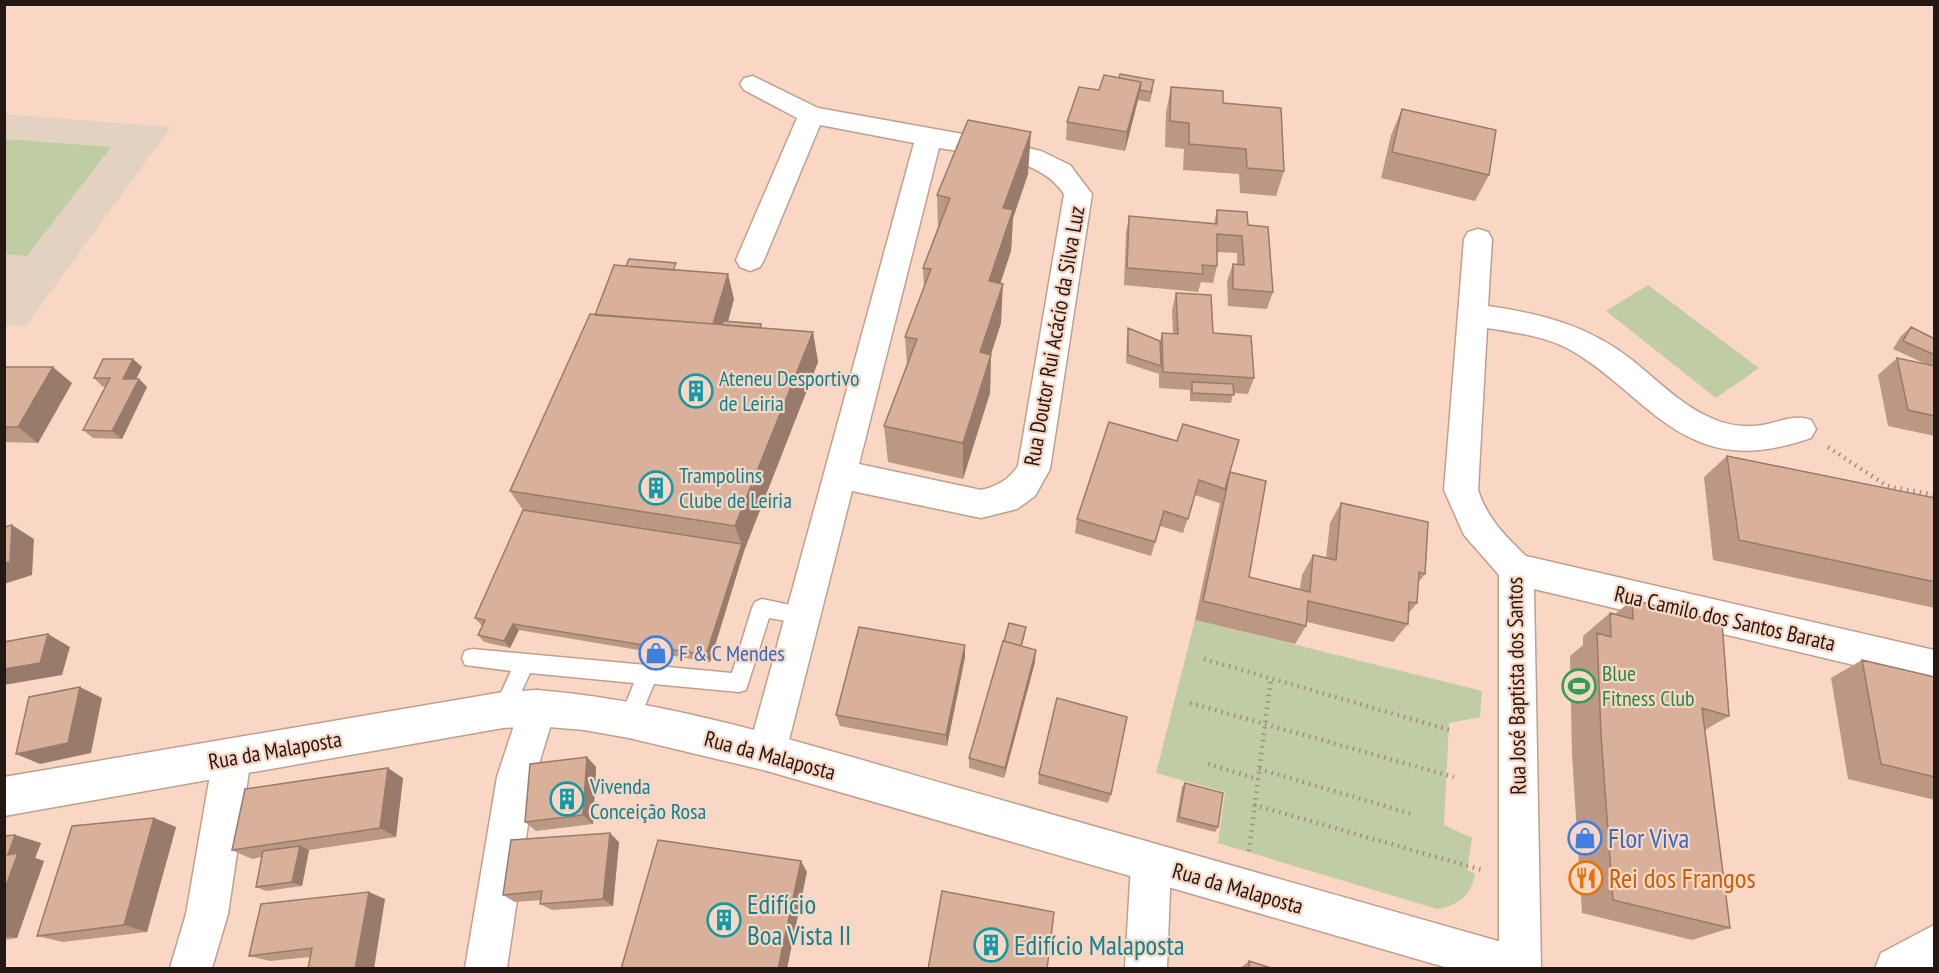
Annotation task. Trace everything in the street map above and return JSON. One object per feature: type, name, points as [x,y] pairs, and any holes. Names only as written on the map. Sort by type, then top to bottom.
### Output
[{"type":"street","name":"Rua Doutor Rui Acácio da Silva Luz","points":[[753,84],[811,115],[1038,159],[1056,168],[1070,179],[1078,194],[1034,469],[1023,486],[1005,499],[981,504],[839,474]]},
{"type":"street","points":[[750,260],[811,115]]},
{"type":"street","points":[[767,752],[929,137]]},
{"type":"street","name":"Rua José Baptista dos Santos","points":[[1478,239],[1461,490],[1469,515],[1483,537],[1516,568],[1519,969]]},
{"type":"street","points":[[1474,315],[1539,325],[1563,332],[1586,344],[1681,418],[1715,434],[1743,440],[1800,429]]},
{"type":"street","name":"Rua Camilo dos Santos Barata","points":[[1516,568],[1935,667]]},
{"type":"street","points":[[486,969],[516,777],[520,709]]},
{"type":"street","name":"Rua da Malaposta","points":[[4,797],[520,709],[584,712],[767,752],[1519,969]]},
{"type":"street","points":[[191,969],[207,914],[232,758]]},
{"type":"street","points":[[1146,969],[1151,864]]},
{"type":"street","points":[[1896,969],[1935,946]]},
{"type":"lane","points":[[472,658],[740,683],[762,608],[802,615]]},
{"type":"lane","points":[[520,709],[525,662]]},
{"type":"lane","points":[[629,720],[648,674]]},
{"type":"path","points":[[1800,429],[1887,486],[1935,495]]},
{"type":"path","points":[[1204,659],[1453,731]]},
{"type":"path","points":[[1249,852],[1271,678]]},
{"type":"path","points":[[1190,703],[1454,777]]},
{"type":"path","points":[[1208,764],[1258,779]]},
{"type":"path","points":[[1259,769],[1412,814]]},
{"type":"path","points":[[1254,806],[1482,870]]},
{"type":"shaded area","points":[[4,114],[171,127],[25,327],[5,325]]},
{"type":"green space","points":[[4,139],[111,147],[27,256],[5,254]]},
{"type":"green space","points":[[1648,285],[1759,368],[1716,398],[1606,311]]},
{"type":"green space","points":[[1195,620],[1482,691],[1480,717],[1449,723],[1444,825],[1472,838],[1467,870],[1475,874],[1463,898],[1452,905],[1437,909],[1218,843],[1225,792],[1156,773]]},
{"type":"building","points":[[1120,74],[1154,80],[1151,92],[1140,90],[1141,82],[1119,78]]},
{"type":"building","points":[[1104,75],[1141,82],[1127,132],[1067,122],[1079,87],[1099,90]]},
{"type":"building","points":[[1171,87],[1223,91],[1223,103],[1281,108],[1284,171],[1247,168],[1246,149],[1189,144],[1189,123],[1170,121]]},
{"type":"building","points":[[1402,109],[1496,130],[1489,175],[1392,152]]},
{"type":"building","points":[[968,120],[1031,132],[1003,208],[1013,210],[989,281],[1003,284],[980,352],[991,355],[963,443],[884,426],[917,339],[905,337],[931,269],[923,268],[950,198],[937,195]]},
{"type":"building","points":[[1217,210],[1247,212],[1248,225],[1268,227],[1273,292],[1233,289],[1233,264],[1244,265],[1242,236],[1217,234],[1217,266],[1202,265],[1203,274],[1127,268],[1129,216],[1217,224]]},
{"type":"building","points":[[629,259],[676,263],[673,270],[626,266]]},
{"type":"building","points":[[614,265],[728,274],[713,324],[595,315]]},
{"type":"building","points":[[1176,293],[1211,295],[1213,333],[1251,336],[1254,378],[1163,372],[1162,333],[1178,334]]},
{"type":"building","points":[[590,314],[813,332],[735,526],[510,491]]},
{"type":"building","points":[[723,321],[761,324],[760,328],[722,325]]},
{"type":"building","points":[[1911,327],[1935,339],[1935,355],[1903,341]]},
{"type":"building","points":[[1128,328],[1160,341],[1161,366],[1128,355]]},
{"type":"building","points":[[1897,358],[1935,366],[1935,416],[1908,410]]},
{"type":"building","points":[[103,359],[133,359],[123,379],[139,379],[112,431],[83,430],[110,378],[94,378]]},
{"type":"building","points":[[4,367],[53,367],[18,427],[4,427]]},
{"type":"building","points":[[1192,382],[1233,384],[1234,395],[1192,393]]},
{"type":"building","points":[[1109,422],[1177,441],[1183,424],[1239,440],[1225,489],[1199,480],[1188,519],[1164,511],[1155,542],[1077,519]]},
{"type":"building","points":[[1727,456],[1935,498],[1935,582],[1739,540]]},
{"type":"building","points":[[1230,472],[1266,481],[1249,577],[1310,592],[1313,555],[1336,560],[1341,503],[1428,522],[1425,574],[1419,572],[1417,603],[1409,602],[1408,624],[1308,601],[1306,626],[1203,601]]},
{"type":"building","points":[[523,510],[742,544],[706,655],[513,624],[504,641],[478,635],[485,620],[475,618]]},
{"type":"building","points":[[12,525],[10,562],[4,563],[4,527]]},
{"type":"building","points":[[1632,600],[1722,622],[1729,716],[1702,708],[1730,928],[1613,900],[1601,735],[1597,633],[1611,637],[1610,613],[1633,619]]},
{"type":"building","points":[[1009,623],[1026,627],[1021,646],[1004,641]]},
{"type":"building","points":[[859,627],[965,645],[946,735],[836,715]]},
{"type":"building","points":[[48,634],[40,663],[4,669],[4,642]]},
{"type":"building","points":[[1003,641],[1036,650],[1005,768],[969,758]]},
{"type":"building","points":[[1862,660],[1935,677],[1935,777],[1881,764]]},
{"type":"building","points":[[80,687],[68,743],[16,754],[29,697]]},
{"type":"building","points":[[1057,698],[1127,717],[1111,794],[1039,774]]},
{"type":"building","name":"Vivenda Conceição Rosa","points":[[587,757],[583,815],[525,822],[530,764]]},
{"type":"building","points":[[388,768],[380,828],[232,850],[245,789]]},
{"type":"building","points":[[1185,783],[1223,793],[1218,827],[1179,817]]},
{"type":"building","points":[[154,818],[124,925],[37,936],[72,826]]},
{"type":"building","points":[[610,833],[603,899],[540,904],[542,891],[503,895],[511,840]]},
{"type":"building","points":[[15,835],[8,855],[18,853],[4,891],[4,836]]},
{"type":"building","name":"Edifício Boa Vista II","points":[[658,840],[801,861],[778,969],[621,969]]},
{"type":"building","points":[[300,846],[292,882],[256,887],[263,851]]},
{"type":"building","name":"Edifício Malaposta","points":[[942,891],[1054,912],[1047,969],[928,969]]},
{"type":"building","points":[[369,892],[355,969],[308,969],[312,948],[249,956],[261,904]]},
{"type":"building","points":[[1249,961],[1274,969],[1249,969]]},
{"type":"place","name":"Ateneu Desportivo de Leiria","points":[[696,391]]},
{"type":"place","name":"Trampolins Clube de Leiria","points":[[656,488]]},
{"type":"place","name":"F & C Mendes","points":[[656,653]]},
{"type":"place","name":"Blue Fitness Club","points":[[1579,686]]},
{"type":"place","name":"Vivenda Conceição Rosa","points":[[567,799]]},
{"type":"place","name":"Flor Viva","points":[[1585,838]]},
{"type":"place","name":"Rei dos Frangos","points":[[1586,878]]},
{"type":"place","name":"Edifício Boa Vista II","points":[[724,920]]},
{"type":"place","name":"Edifício Malaposta","points":[[991,945]]}]
